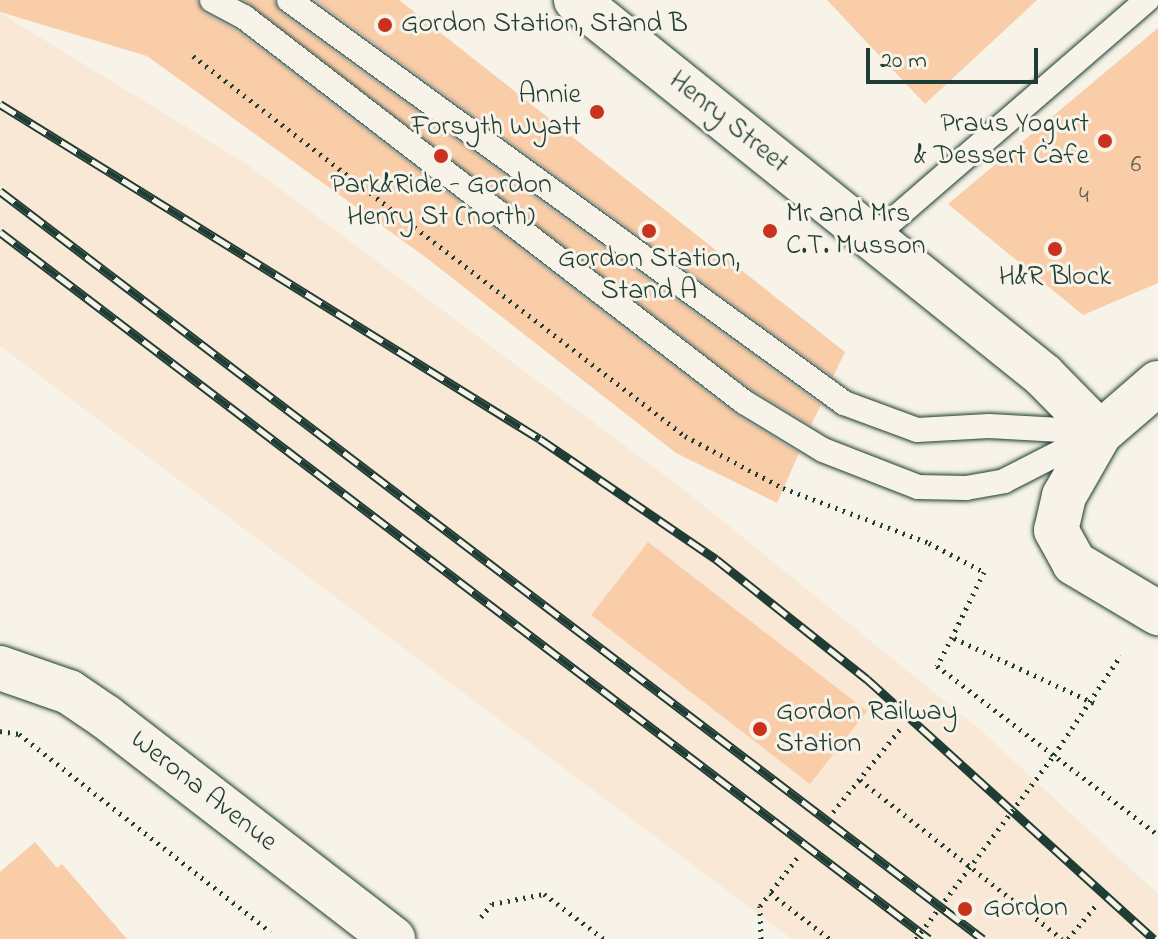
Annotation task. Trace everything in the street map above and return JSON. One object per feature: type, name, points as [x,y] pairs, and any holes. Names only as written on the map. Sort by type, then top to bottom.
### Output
[{"type":"street","name":"Henry Street","points":[[576,0],[1043,375],[1100,433]]},
{"type":"street","points":[[1158,383],[1100,433],[1064,496],[1057,516],[1059,543],[1087,573],[1158,613]]},
{"type":"street","name":"Werona Avenue","points":[[0,668],[69,692],[106,717],[373,934]]},
{"type":"lane","points":[[212,0],[244,17],[744,402],[823,450],[918,487],[966,488],[1004,481],[1100,433]]},
{"type":"lane","points":[[289,0],[844,403],[917,430],[989,426],[1100,433]]},
{"type":"lane","points":[[871,239],[1147,0]]},
{"type":"path","points":[[193,56],[685,436],[783,488],[929,543],[984,572],[937,666],[1158,835]]},
{"type":"path","points":[[952,637],[1094,703]]},
{"type":"path","points":[[916,939],[1094,703],[1121,655]]},
{"type":"path","points":[[833,812],[901,728]]},
{"type":"path","points":[[0,731],[19,734],[271,932]]},
{"type":"path","points":[[860,780],[1065,939],[1097,904]]},
{"type":"path","points":[[761,939],[760,906],[797,858]]},
{"type":"path","points":[[770,893],[830,939]]},
{"type":"path","points":[[481,917],[492,904],[544,894],[604,939]]},
{"type":"shaded area","points":[[0,13],[245,163],[688,493],[978,728],[1158,894],[1158,939],[792,939],[0,346]]},
{"type":"building","points":[[0,0],[197,0],[204,13],[236,30],[735,414],[799,453],[777,503],[676,453],[424,256],[147,56],[0,12]]},
{"type":"building","points":[[244,0],[274,0],[280,12],[821,405],[811,425],[752,390]]},
{"type":"building","points":[[315,0],[399,0],[845,352],[833,377]]},
{"type":"building","points":[[827,0],[1037,0],[925,104]]},
{"type":"building","points":[[1158,28],[1158,283],[1083,315],[948,204]]},
{"type":"building","points":[[648,542],[867,711],[810,784],[591,615]]},
{"type":"building","points":[[35,842],[57,868],[62,864],[127,939],[0,939],[0,872]]},
{"type":"railway","points":[[0,104],[540,439],[716,559],[867,679],[1154,939]]},
{"type":"railway","points":[[0,191],[983,939]]},
{"type":"railway","points":[[0,232],[929,939]]},
{"type":"place","name":"Gordon Station, Stand B","points":[[385,25]]},
{"type":"place","name":"Annie Forsyth Wyatt","points":[[597,112]]},
{"type":"place","name":"Praus Yogurt & Dessert Cafe","points":[[1105,141]]},
{"type":"place","name":"Park&Ride - Gordon Henry St (north)","points":[[441,156]]},
{"type":"place","name":"Gordon Station, Stand A","points":[[649,231]]},
{"type":"place","name":"Mr and Mrs C.T. Musson","points":[[770,231]]},
{"type":"place","name":"H&R Block","points":[[1055,249]]},
{"type":"place","name":"Gordon Railway Station","points":[[760,729]]},
{"type":"place","name":"Gordon","points":[[965,909]]}]
